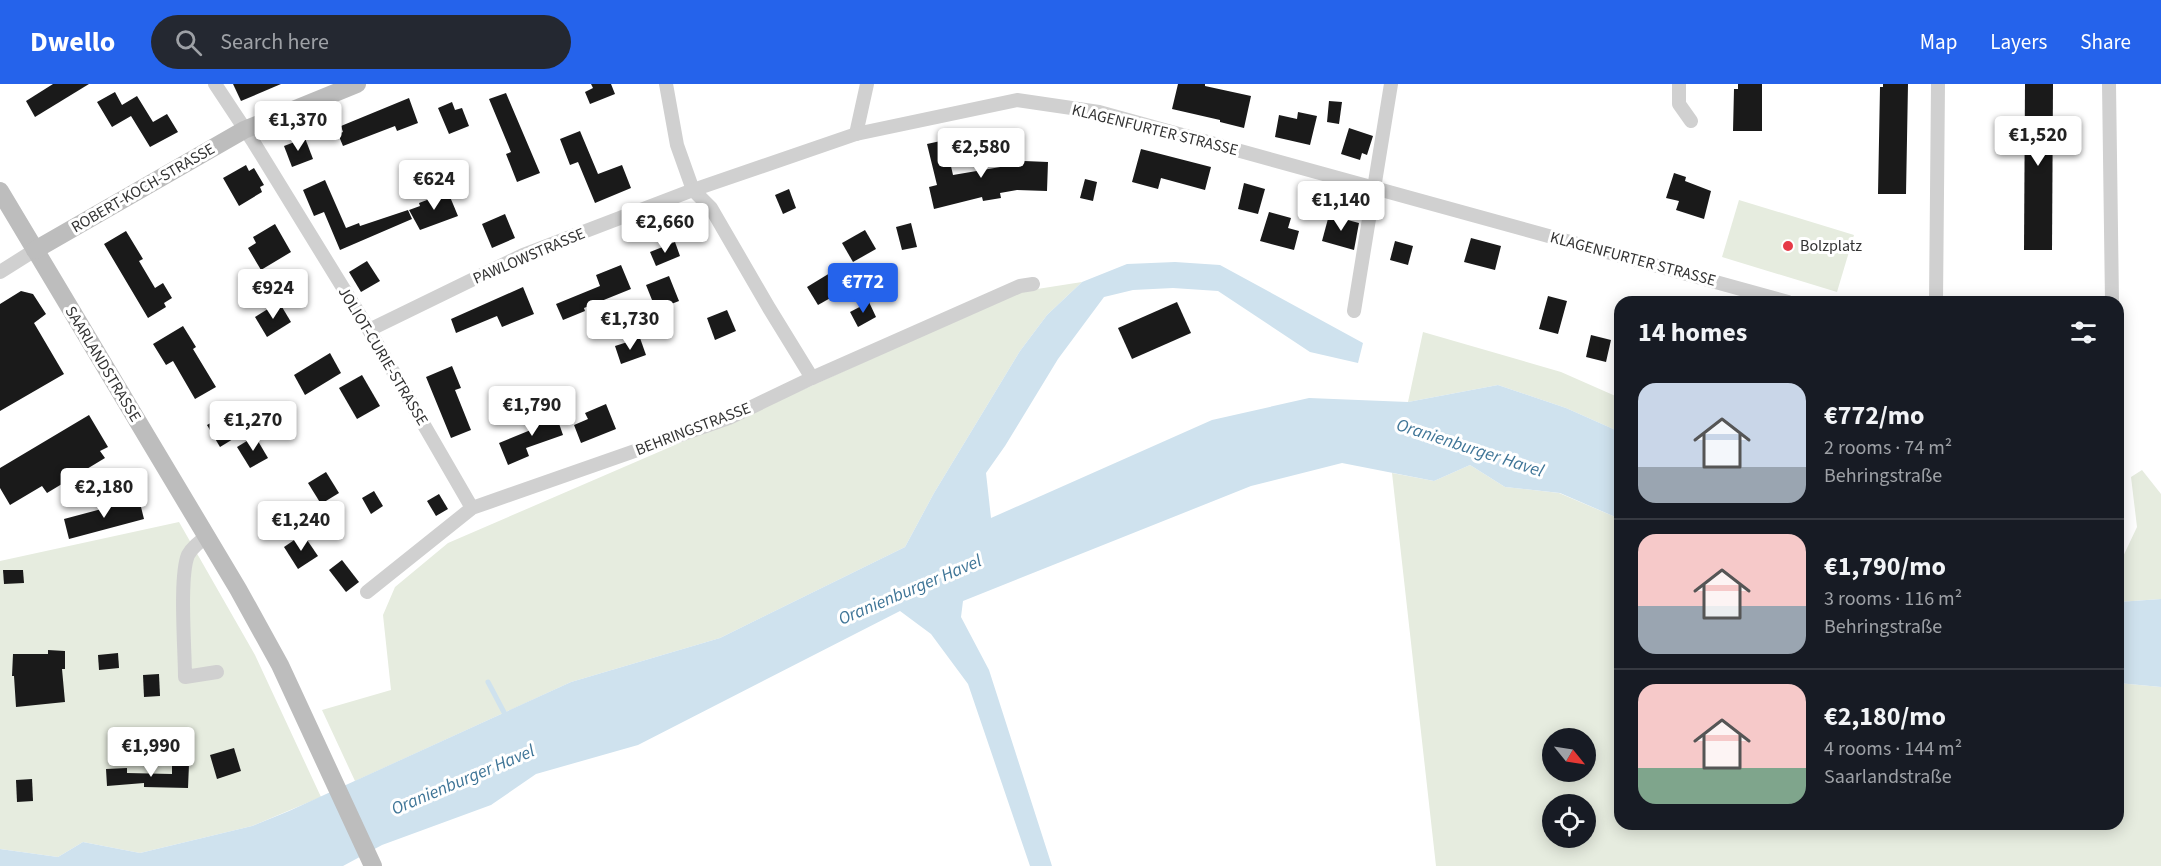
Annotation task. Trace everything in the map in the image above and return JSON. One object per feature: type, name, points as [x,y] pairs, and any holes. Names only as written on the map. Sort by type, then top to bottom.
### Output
[{"type":"street","name":"JOLIOT-CURIE-STRASSE","points":[[215,84],[369,330],[472,508]]},
{"type":"street","name":"ROBERT-KOCH-STRASSE","points":[[0,272],[244,130],[357,84]]},
{"type":"street","points":[[666,84],[677,145],[693,190],[711,208],[812,378]]},
{"type":"street","points":[[856,135],[867,84]]},
{"type":"street","points":[[1354,311],[1391,84]]},
{"type":"street","points":[[1679,84],[1679,104],[1691,121]]},
{"type":"street","points":[[1936,296],[1938,84]]},
{"type":"street","points":[[2109,84],[2112,296]]},
{"type":"street","name":"KLAGENFURTER STRASSE","points":[[693,190],[856,135],[1017,100],[1099,112],[1766,296]]},
{"type":"street","name":"PAWLOWSTRASSE","points":[[369,330],[523,255],[693,190]]},
{"type":"street","name":"SAARLANDSTRASSE","points":[[0,191],[208,536],[280,665],[373,866]]},
{"type":"street","name":"BEHRINGSTRASSE","points":[[367,592],[472,508],[729,418],[812,378],[1020,286],[1033,284]]},
{"type":"street","points":[[208,536],[194,546],[188,557],[184,577],[185,677],[217,672]]},
{"type":"shaded area","name":"Bolzplatz","points":[[1739,200],[1854,235],[1837,292],[1722,257]]},
{"type":"shaded area","points":[[1082,282],[1047,315],[1020,351],[934,493],[905,547],[720,638],[571,682],[355,781],[322,710],[391,690],[383,615],[395,587],[448,543],[809,387],[1018,292]]},
{"type":"shaded area","points":[[1423,332],[1561,372],[1614,395],[1614,429],[1566,408],[1498,385],[1408,402]]},
{"type":"shaded area","points":[[1470,465],[1505,487],[1559,493],[1614,516],[1614,830],[2124,830],[2124,684],[2161,687],[2161,866],[1436,866],[1392,473],[1434,481]]},
{"type":"shaded area","points":[[2142,470],[2161,494],[2161,599],[2124,602],[2124,555],[2137,527],[2131,477]]},
{"type":"shaded area","points":[[179,522],[255,655],[321,797],[252,826],[140,853],[83,842],[58,857],[0,849],[0,561]]},
{"type":"water","name":"Oranienburger Havel","points":[[1175,262],[1220,265],[1363,343],[1358,363],[1310,352],[1218,291],[1173,288],[1133,290],[1104,297],[1058,359],[986,473],[991,518],[1212,420],[1309,398],[1408,402],[1498,385],[1566,408],[1614,429],[1614,516],[1560,493],[1505,487],[1470,465],[1434,481],[1342,463],[1251,486],[963,601],[961,617],[989,670],[1052,866],[1030,866],[968,684],[931,634],[900,611],[638,745],[536,774],[491,805],[382,845],[343,866],[0,866],[0,849],[58,857],[83,842],[140,853],[252,826],[571,682],[720,638],[905,547],[934,493],[1020,351],[1047,315],[1082,282],[1127,264]]},
{"type":"water","points":[[2161,599],[2161,687],[2124,684],[2124,602]]},
{"type":"building","points":[[53,84],[89,84],[35,117],[26,101]]},
{"type":"building","points":[[233,84],[281,84],[241,101]]},
{"type":"building","points":[[591,84],[611,84],[615,94],[590,104],[585,92],[593,88]]},
{"type":"building","points":[[1178,84],[1205,84],[1205,86],[1251,96],[1244,128],[1172,109]]},
{"type":"building","points":[[1738,84],[1762,84],[1762,131],[1733,131],[1734,89],[1738,89]]},
{"type":"building","points":[[1883,84],[1908,84],[1906,194],[1878,194],[1880,87],[1883,87]]},
{"type":"building","points":[[2025,84],[2053,84],[2052,250],[2024,250]]},
{"type":"building","points":[[115,92],[122,105],[137,96],[153,122],[167,114],[178,132],[150,147],[131,116],[112,127],[97,102]]},
{"type":"building","points":[[506,93],[540,173],[517,182],[506,154],[511,152],[489,99]]},
{"type":"building","points":[[409,98],[418,123],[397,131],[395,126],[343,146],[338,134],[343,132],[341,126]]},
{"type":"building","points":[[1329,101],[1342,102],[1339,124],[1327,122]]},
{"type":"building","points":[[452,102],[455,110],[462,108],[469,126],[449,134],[438,108]]},
{"type":"building","points":[[1298,112],[1317,116],[1310,145],[1275,137],[1279,115],[1297,119]]},
{"type":"building","points":[[1349,128],[1373,136],[1367,155],[1362,153],[1360,160],[1341,154]]},
{"type":"building","points":[[580,131],[598,174],[622,165],[631,188],[595,203],[578,162],[570,165],[560,139]]},
{"type":"building","points":[[305,138],[313,159],[292,167],[284,146]]},
{"type":"building","points":[[945,140],[953,175],[1024,163],[1024,161],[1048,162],[1047,191],[1017,190],[1000,193],[1001,198],[983,201],[982,197],[934,209],[929,187],[937,185],[927,144]]},
{"type":"building","points":[[1141,149],[1211,167],[1205,190],[1161,178],[1158,189],[1132,182]]},
{"type":"building","points":[[246,165],[249,171],[254,168],[264,185],[260,187],[262,192],[239,206],[223,178]]},
{"type":"building","points":[[1674,173],[1686,177],[1685,181],[1711,191],[1704,219],[1676,210],[1679,201],[1666,198]]},
{"type":"building","points":[[1085,179],[1097,182],[1093,201],[1080,198]]},
{"type":"building","points":[[325,180],[346,228],[359,223],[360,226],[408,210],[412,219],[340,250],[324,212],[314,216],[303,190]]},
{"type":"building","points":[[1244,183],[1265,189],[1258,214],[1238,209]]},
{"type":"building","points":[[789,189],[796,208],[783,214],[775,195]]},
{"type":"building","points":[[448,192],[458,216],[420,230],[409,210],[420,206],[419,203]]},
{"type":"building","points":[[1269,212],[1291,218],[1288,228],[1299,231],[1294,250],[1260,241]]},
{"type":"building","points":[[505,214],[515,238],[492,248],[482,224]]},
{"type":"building","points":[[1329,215],[1359,223],[1354,250],[1322,241]]},
{"type":"building","points":[[911,223],[917,247],[902,250],[896,227]]},
{"type":"building","points":[[275,224],[291,252],[261,270],[248,248],[256,243],[253,237]]},
{"type":"building","points":[[865,230],[876,249],[853,262],[842,243]]},
{"type":"building","points":[[126,231],[143,259],[139,261],[155,288],[163,283],[172,298],[164,303],[166,307],[148,318],[104,244]]},
{"type":"building","points":[[1471,238],[1501,246],[1495,270],[1464,262]]},
{"type":"building","points":[[1395,241],[1413,246],[1408,265],[1390,260]]},
{"type":"building","points":[[675,242],[680,256],[656,266],[650,252]]},
{"type":"building","points":[[367,261],[380,281],[361,292],[349,272]]},
{"type":"building","points":[[621,265],[631,289],[584,308],[585,311],[563,320],[556,304],[600,286],[596,275]]},
{"type":"building","points":[[830,273],[841,292],[818,305],[807,287]]},
{"type":"building","points":[[669,276],[679,301],[656,310],[646,285]]},
{"type":"building","points":[[523,287],[534,314],[502,327],[497,316],[456,333],[451,319]]},
{"type":"building","points":[[21,291],[33,294],[46,314],[34,323],[64,374],[0,411],[0,304]]},
{"type":"building","points":[[1548,296],[1567,301],[1558,334],[1539,329]]},
{"type":"building","points":[[279,302],[291,322],[267,337],[255,317]]},
{"type":"building","points":[[869,302],[876,317],[858,327],[850,312]]},
{"type":"building","points":[[1177,302],[1191,333],[1132,359],[1118,328]]},
{"type":"building","points":[[727,310],[736,331],[715,340],[707,318]]},
{"type":"building","points":[[183,326],[196,347],[193,349],[216,387],[195,399],[173,361],[166,365],[153,344]]},
{"type":"building","points":[[1591,335],[1611,340],[1606,362],[1586,357]]},
{"type":"building","points":[[640,338],[646,355],[621,364],[615,346]]},
{"type":"building","points":[[330,353],[341,373],[305,395],[294,375]]},
{"type":"building","points":[[452,366],[461,388],[455,390],[471,430],[451,438],[426,377]]},
{"type":"building","points":[[362,375],[380,406],[357,419],[339,388]]},
{"type":"building","points":[[606,404],[616,429],[581,443],[574,425],[588,419],[585,413]]},
{"type":"building","points":[[554,409],[563,435],[526,448],[529,456],[508,465],[499,443],[538,427],[534,416]]},
{"type":"building","points":[[89,415],[108,447],[100,451],[105,458],[47,493],[42,486],[10,505],[0,488],[0,468]]},
{"type":"building","points":[[225,415],[238,436],[220,447],[207,425]]},
{"type":"building","points":[[255,436],[268,458],[250,468],[237,447]]},
{"type":"building","points":[[326,472],[339,493],[321,504],[308,483]]},
{"type":"building","points":[[374,491],[383,506],[371,514],[362,498]]},
{"type":"building","points":[[439,494],[448,509],[436,516],[427,501]]},
{"type":"building","points":[[139,499],[144,519],[69,539],[64,519]]},
{"type":"building","points":[[303,534],[318,556],[298,569],[284,547]]},
{"type":"building","points":[[342,560],[359,582],[346,592],[329,570]]},
{"type":"building","points":[[3,570],[23,570],[24,583],[4,584]]},
{"type":"building","points":[[48,650],[65,651],[65,669],[62,669],[65,702],[16,707],[14,676],[12,676],[13,654],[48,654]]},
{"type":"building","points":[[118,653],[119,668],[99,670],[98,655]]},
{"type":"building","points":[[159,674],[160,696],[144,697],[143,675]]},
{"type":"building","points":[[234,748],[241,771],[217,779],[210,755]]},
{"type":"building","points":[[172,764],[189,764],[188,788],[144,787],[144,783],[107,786],[106,769],[127,768],[127,773],[172,774]]},
{"type":"building","points":[[32,779],[33,801],[17,802],[16,780]]},
{"type":"waterway","points":[[488,682],[507,718]]},
{"type":"place","name":"Bolzplatz","points":[[1788,246]]}]
